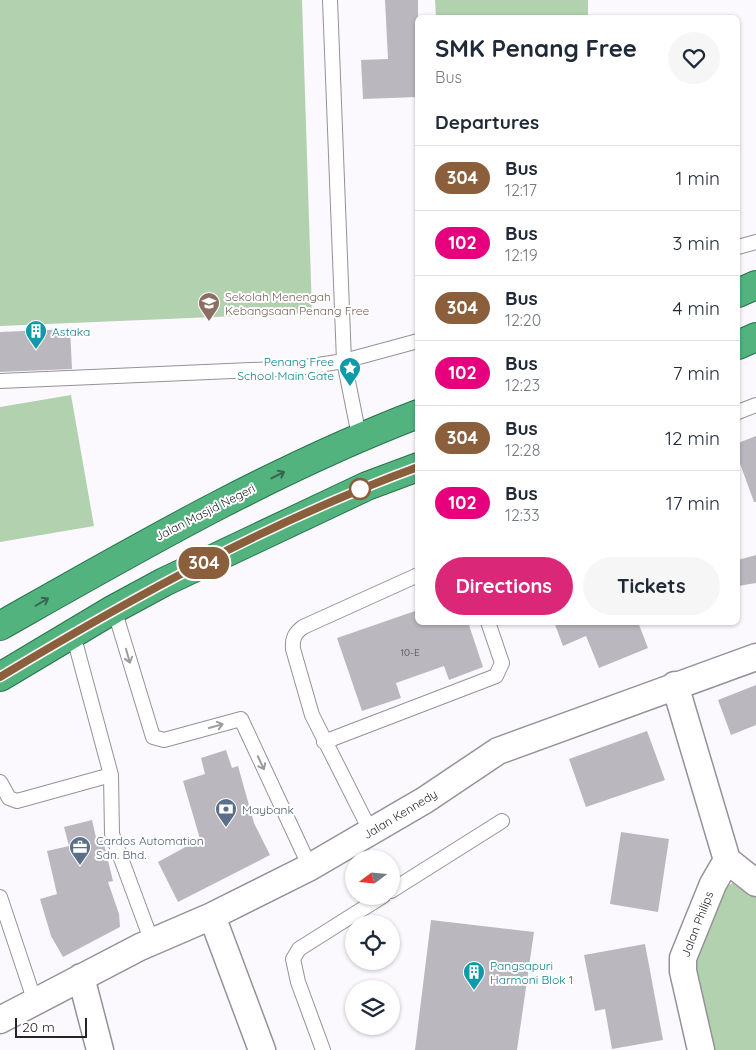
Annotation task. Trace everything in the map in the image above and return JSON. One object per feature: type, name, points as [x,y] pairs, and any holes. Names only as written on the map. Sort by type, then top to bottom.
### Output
[{"type":"highway","points":[[740,344],[756,337]]},
{"type":"highway","name":"Jalan Masjid Negeri","points":[[0,626],[146,543],[329,449],[415,415]]},
{"type":"highway","points":[[0,677],[114,609],[164,582],[367,486],[415,468]]},
{"type":"street","name":"Jalan Kennedy","points":[[0,1020],[81,977],[152,942],[212,916],[310,867],[425,800],[498,751],[756,657]]},
{"type":"street","points":[[675,685],[727,860],[756,884]]},
{"type":"street","name":"Jalan Philips","points":[[701,1050],[683,971],[683,958],[713,884],[727,860]]},
{"type":"street","points":[[212,916],[262,1050]]},
{"type":"street","points":[[81,977],[100,1050]]},
{"type":"lane","points":[[330,0],[344,361],[359,436]]},
{"type":"lane","points":[[740,246],[756,242]]},
{"type":"lane","points":[[0,381],[299,368],[344,361],[415,342]]},
{"type":"lane","points":[[740,411],[756,405]]},
{"type":"lane","points":[[371,832],[312,715],[292,649],[292,640],[296,632],[415,575]]},
{"type":"lane","points":[[114,609],[153,737],[164,740],[241,719],[310,867]]},
{"type":"lane","points":[[324,742],[496,676],[502,664],[489,625]]},
{"type":"lane","points":[[73,634],[110,775],[112,834],[152,942]]},
{"type":"lane","points":[[0,782],[9,798],[17,801],[110,775]]},
{"type":"lane","points":[[400,885],[502,821]]},
{"type":"lane","points":[[0,897],[35,1002]]},
{"type":"lane","points":[[323,1050],[298,982],[293,959],[299,950],[369,905]]},
{"type":"green space","points":[[0,0],[302,0],[312,313],[0,326]]},
{"type":"green space","points":[[435,0],[588,0],[588,15],[436,15]]},
{"type":"green space","points":[[71,395],[94,526],[0,542],[0,407]]},
{"type":"green space","points":[[735,881],[756,893],[756,1050],[711,1050],[695,964],[724,889]]},
{"type":"building","points":[[385,0],[418,0],[418,15],[415,15],[415,97],[363,99],[361,60],[388,59]]},
{"type":"building","name":"Astaka","points":[[70,329],[72,369],[0,372],[0,332]]},
{"type":"building","points":[[756,436],[756,502],[754,502],[740,464],[740,442]]},
{"type":"building","points":[[756,555],[756,583],[740,586],[740,559]]},
{"type":"building","points":[[415,611],[415,625],[469,625],[483,667],[449,680],[444,666],[396,683],[401,698],[362,711],[337,638]]},
{"type":"building","points":[[555,625],[639,625],[648,648],[599,668],[586,636],[563,646]]},
{"type":"building","points":[[756,685],[756,725],[731,735],[718,700]]},
{"type":"building","points":[[647,731],[665,780],[586,807],[569,759]]},
{"type":"building","name":"Maybank","points":[[226,750],[232,768],[238,766],[254,823],[270,855],[178,902],[158,862],[200,839],[183,781],[205,774],[201,758]]},
{"type":"building","points":[[92,820],[97,842],[103,840],[113,881],[108,882],[119,914],[120,927],[63,957],[51,936],[40,899],[57,894],[47,851],[69,846],[64,827]]},
{"type":"building","points":[[621,832],[669,839],[658,912],[610,904]]},
{"type":"building","name":"Pangsapuri Harmoni Blok 1","points":[[431,920],[534,932],[517,1050],[415,1050]]},
{"type":"building","points":[[645,944],[663,1040],[612,1049],[605,1009],[595,1011],[584,955]]},
{"type":"bus line","name":"304","points":[[0,677],[114,609],[164,582],[367,486],[415,468]]},
{"type":"place","name":"Sekolah Menengah Kebangsaan Penang Free","points":[[209,322]]},
{"type":"place","name":"Astaka","points":[[36,350]]},
{"type":"place","name":"Penang Free School Main Gate","points":[[350,387]]},
{"type":"place","name":"Maybank","points":[[226,828]]},
{"type":"place","name":"Cardos Automation Sdn. Bhd.","points":[[80,866]]},
{"type":"place","name":"Pangsapuri Harmoni Blok 1","points":[[474,991]]}]
